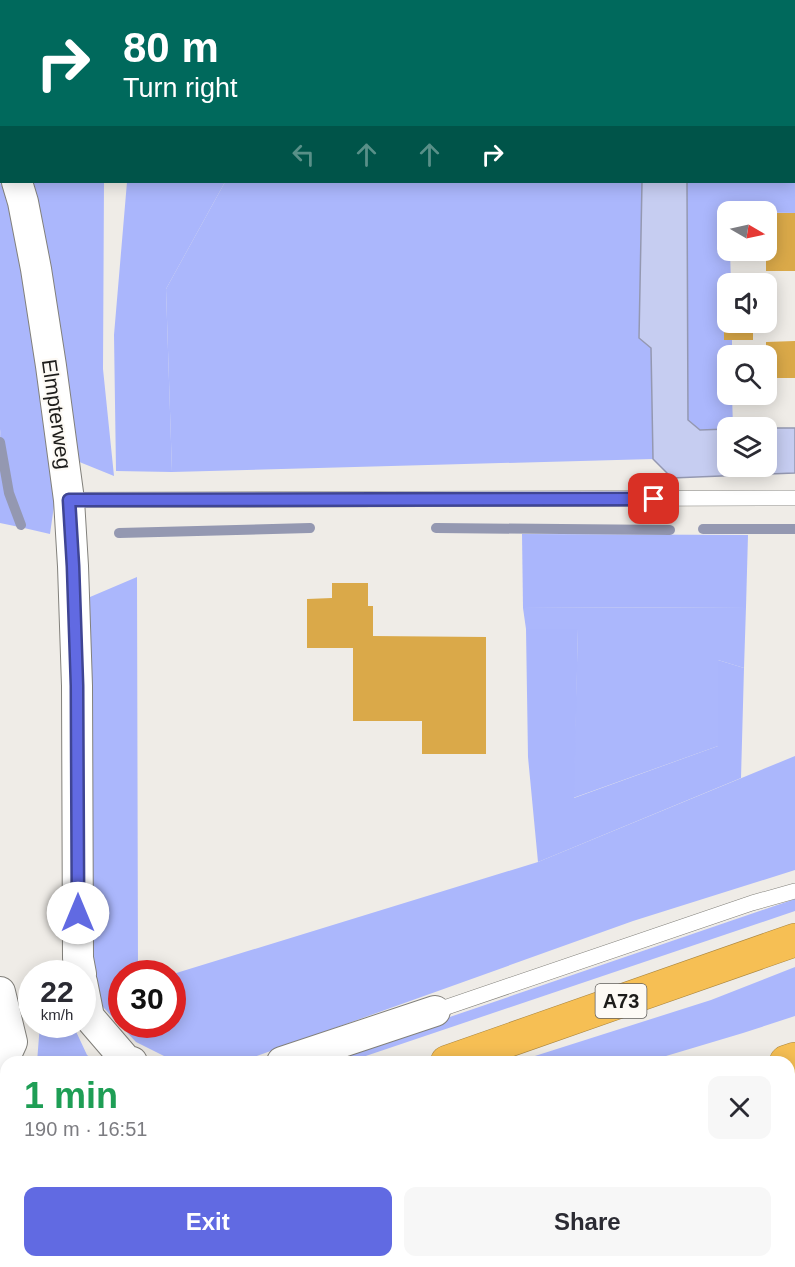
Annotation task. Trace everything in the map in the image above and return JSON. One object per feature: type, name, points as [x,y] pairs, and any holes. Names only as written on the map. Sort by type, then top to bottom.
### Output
[{"type":"highway","name":"A73","points":[[464,1056],[795,940]]},
{"type":"street","name":"Elmpterweg","points":[[17,183],[36,269],[69,500],[77,686],[78,960]]},
{"type":"street","points":[[0,992],[12,1042],[6,1056]]},
{"type":"street","points":[[300,1056],[435,1011]]},
{"type":"street","points":[[96,1025],[123,1056]]},
{"type":"lane","points":[[69,500],[795,498]]},
{"type":"lane","points":[[435,1011],[752,903],[795,891]]},
{"type":"shaded area","points":[[0,183],[22,250],[56,492],[50,534],[24,528],[24,520],[12,505],[0,429]]},
{"type":"shaded area","points":[[32,183],[104,183],[103,369],[114,476],[77,461]]},
{"type":"shaded area","points":[[127,183],[224,183],[166,289],[172,472],[116,471],[114,335]]},
{"type":"shaded area","points":[[224,183],[642,183],[639,338],[651,348],[653,459],[172,472],[166,289]]},
{"type":"shaded area","points":[[642,183],[687,183],[688,420],[700,430],[717,429],[717,476],[672,478],[653,459],[651,348],[639,338]]},
{"type":"shaded area","points":[[687,183],[795,183],[795,213],[777,213],[777,201],[717,201],[717,261],[730,261],[731,273],[717,273],[717,333],[724,333],[724,340],[732,340],[732,345],[717,345],[717,405],[732,405],[733,417],[717,417],[717,429],[700,430],[688,420]]},
{"type":"shaded area","points":[[777,428],[795,428],[795,473],[777,474]]},
{"type":"shaded area","points":[[0,429],[12,505],[24,520],[24,528],[0,523]]},
{"type":"shaded area","points":[[522,534],[748,535],[746,607],[523,608]]},
{"type":"shaded area","points":[[137,577],[138,960],[108,960],[108,1012],[103,1007],[96,978],[96,960],[92,960],[90,597]]},
{"type":"shaded area","points":[[746,607],[744,668],[718,660],[718,746],[573,798],[578,629],[526,629],[523,608]]},
{"type":"shaded area","points":[[526,629],[578,629],[574,798],[718,746],[718,660],[744,668],[741,778],[538,862],[528,757]]},
{"type":"shaded area","points":[[795,756],[795,870],[633,921],[257,1056],[164,1056],[132,1038],[186,1038],[186,970],[538,862]]},
{"type":"shaded area","points":[[795,899],[795,911],[366,1056],[336,1056]]},
{"type":"shaded area","points":[[795,967],[795,1016],[666,1056],[535,1056],[711,1000]]},
{"type":"shaded area","points":[[39,1038],[79,1038],[88,1056],[37,1056]]},
{"type":"building","points":[[777,213],[795,213],[795,271],[766,271],[766,261],[777,261]]},
{"type":"building","points":[[724,333],[753,333],[753,340],[724,340]]},
{"type":"building","points":[[795,341],[795,378],[777,378],[777,345],[766,345],[766,342]]},
{"type":"building","points":[[332,583],[368,583],[368,606],[373,606],[373,636],[486,637],[486,754],[422,754],[422,721],[353,721],[353,648],[307,648],[307,599],[332,598]]},
{"type":"waterway","points":[[0,442],[9,493],[21,525]]},
{"type":"waterway","points":[[119,533],[310,528]]},
{"type":"waterway","points":[[436,528],[670,530]]},
{"type":"waterway","points":[[703,529],[795,529]]},
{"type":"route","points":[[78,913],[77,686],[69,500],[654,499]]}]
